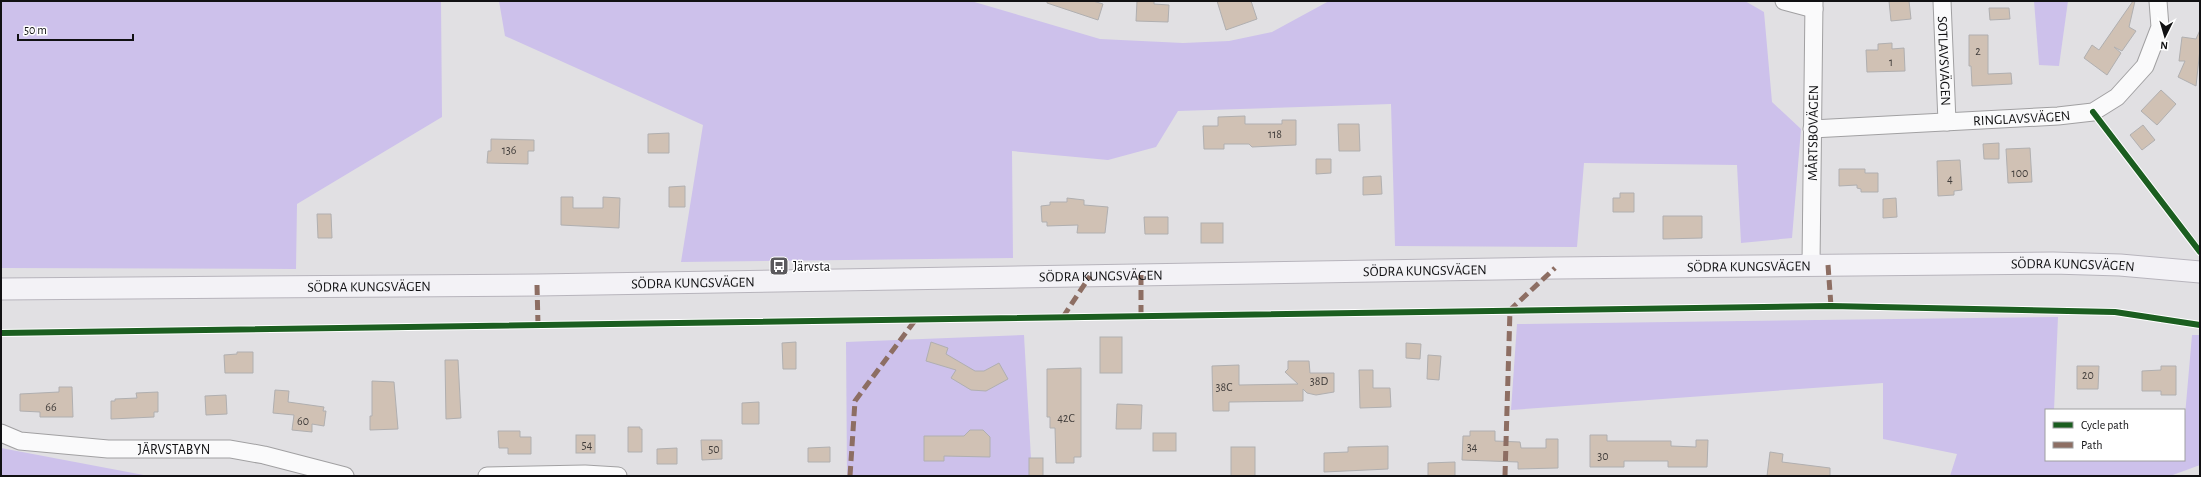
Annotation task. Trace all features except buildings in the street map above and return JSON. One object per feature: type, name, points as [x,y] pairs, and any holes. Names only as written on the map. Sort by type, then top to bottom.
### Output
[{"type":"main road","name":"SÖDRA KUNGSVÄGEN","points":[[1,289],[537,285],[2053,263],[2120,264],[2200,272]]},
{"type":"street","points":[[1784,1],[1814,5]]},
{"type":"street","name":"SOTLAVSVÄGEN","points":[[1942,1],[1947,122]]},
{"type":"street","name":"RINGLAVSVÄGEN","points":[[1812,129],[2093,112],[2117,97],[2145,66],[2160,27],[2158,1]]},
{"type":"street","name":"MÅRTSBOVÄGEN","points":[[1812,266],[1814,5]]},
{"type":"street","name":"JÄRVSTABYN","points":[[1,433],[20,441],[108,449],[230,449],[264,454],[345,476]]},
{"type":"street","points":[[487,476],[585,474],[618,476]]},
{"type":"shaded area","points":[[1,1],[441,1],[442,117],[297,204],[296,269],[1,268]]},
{"type":"shaded area","points":[[499,1],[971,1],[1100,39],[1183,43],[1229,41],[1272,32],[1329,1],[1745,1],[1764,12],[1772,102],[1801,129],[1792,238],[1741,243],[1737,165],[1584,163],[1577,247],[1395,246],[1391,104],[1178,111],[1156,147],[1108,160],[1012,151],[1013,258],[681,262],[703,125],[505,36]]},
{"type":"shaded area","points":[[2034,1],[2068,1],[2059,66],[2039,65]]},
{"type":"shaded area","points":[[2058,317],[2054,409],[2045,409],[2045,461],[2185,461],[2185,416],[2192,335],[2200,335],[2200,465],[2170,476],[1950,476],[1957,454],[1883,439],[1883,383],[1511,410],[1517,324]]},
{"type":"shaded area","points":[[1024,335],[1032,476],[847,476],[846,342]]},
{"type":"shaded area","points":[[1,448],[149,476],[1,476]]},
{"type":"marked path","points":[[1828,265],[1831,306]]},
{"type":"marked path","points":[[1505,476],[1510,310],[1555,268]]},
{"type":"marked path","points":[[1141,275],[1141,316]]},
{"type":"marked path","points":[[1063,317],[1090,276]]},
{"type":"marked path","points":[[537,285],[538,325]]},
{"type":"marked path","points":[[850,476],[855,401],[916,319]]},
{"type":"cycle path","points":[[2093,112],[2200,252]]},
{"type":"cycle path","points":[[1,333],[1831,306],[2115,312],[2200,325]]},
{"type":"place","name":"Järvsta","points":[[779,266]]}]
